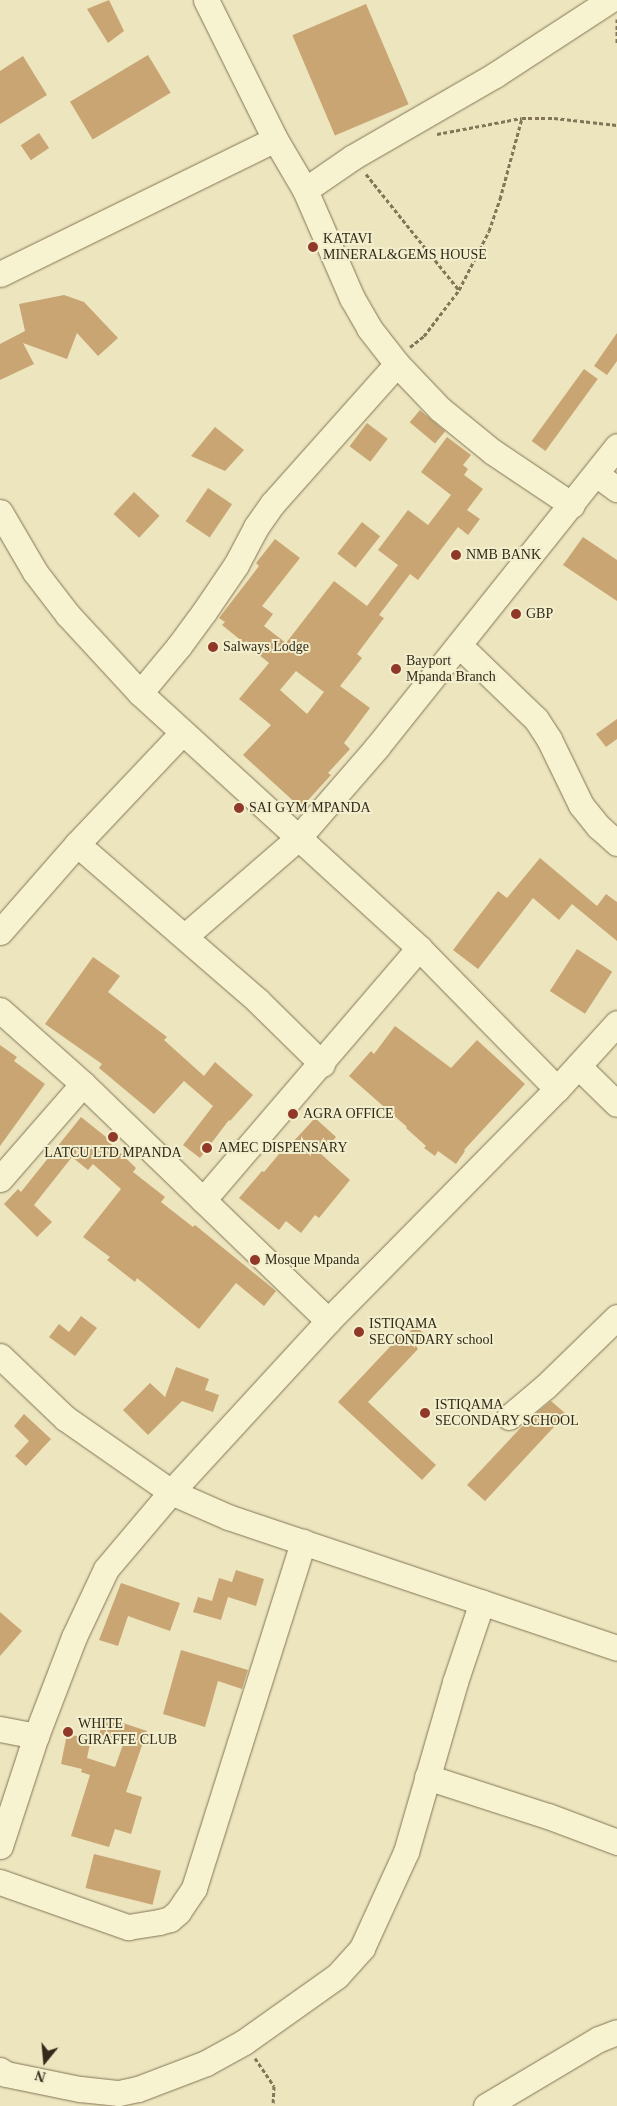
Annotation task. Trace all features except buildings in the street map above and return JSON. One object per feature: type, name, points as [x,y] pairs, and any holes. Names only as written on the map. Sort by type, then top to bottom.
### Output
[{"type":"street","points":[[206,0],[275,139],[306,190],[352,298],[369,328],[395,362],[440,409],[493,452],[572,505]]},
{"type":"street","points":[[306,190],[353,157],[495,75],[610,0]]},
{"type":"street","points":[[0,274],[275,139]]},
{"type":"street","points":[[140,693],[204,612],[236,564],[256,527],[273,503],[395,362]]},
{"type":"street","points":[[185,936],[298,838],[377,747],[572,505],[617,446]]},
{"type":"street","points":[[596,474],[617,489]]},
{"type":"street","points":[[0,512],[10,547],[68,615],[140,693],[418,948],[557,1089]]},
{"type":"street","points":[[459,645],[536,719],[549,739],[581,805],[617,843]]},
{"type":"street","points":[[0,932],[78,844],[182,733]]},
{"type":"street","points":[[78,844],[258,1001],[322,1064]]},
{"type":"street","points":[[203,1200],[322,1064],[418,948]]},
{"type":"street","points":[[0,1010],[83,1084],[328,1321]]},
{"type":"street","points":[[0,1846],[36,1736],[74,1637],[106,1570],[170,1492],[328,1321],[557,1089],[617,1022]]},
{"type":"street","points":[[578,1066],[617,1104]]},
{"type":"street","points":[[0,1179],[83,1084]]},
{"type":"street","points":[[510,1417],[546,1386],[617,1317]]},
{"type":"street","points":[[0,1356],[65,1418],[170,1492],[228,1517],[617,1648]]},
{"type":"street","points":[[0,1882],[128,1927],[170,1919],[178,1912],[194,1888],[303,1542]]},
{"type":"street","points":[[0,2070],[6,2074],[80,2089],[118,2093],[138,2089],[206,2063],[244,2042],[337,1976],[362,1948],[406,1852],[454,1682],[482,1602]]},
{"type":"street","points":[[0,1729],[36,1736]]},
{"type":"street","points":[[427,1777],[548,1816],[617,1842]]},
{"type":"street","points":[[486,2106],[599,2039],[617,2032]]},
{"type":"path","points":[[617,17],[617,44]]},
{"type":"path","points":[[428,136],[522,118],[554,118],[617,125]]},
{"type":"path","points":[[395,362],[424,336],[459,290],[492,223],[522,118]]},
{"type":"path","points":[[353,157],[404,224],[459,290]]},
{"type":"path","points":[[244,2042],[274,2086],[273,2106]]},
{"type":"place","name":"KATAVI MINERAL&GEMS HOUSE","points":[[313,247]]},
{"type":"place","name":"NMB BANK","points":[[456,555]]},
{"type":"place","name":"GBP","points":[[516,614]]},
{"type":"place","name":"Salways Lodge","points":[[213,647]]},
{"type":"place","name":"Bayport Mpanda Branch","points":[[396,669]]},
{"type":"place","name":"SAI GYM MPANDA","points":[[239,808]]},
{"type":"place","name":"AGRA OFFICE","points":[[293,1114]]},
{"type":"place","name":"LATCU LTD MPANDA","points":[[113,1137]]},
{"type":"place","name":"AMEC DISPENSARY","points":[[207,1148]]},
{"type":"place","name":"Mosque Mpanda","points":[[255,1260]]},
{"type":"place","name":"ISTIQAMA SECONDARY school","points":[[359,1332]]},
{"type":"place","name":"ISTIQAMA SECONDARY SCHOOL","points":[[425,1413]]},
{"type":"place","name":"WHITE GIRAFFE CLUB","points":[[68,1732]]}]
